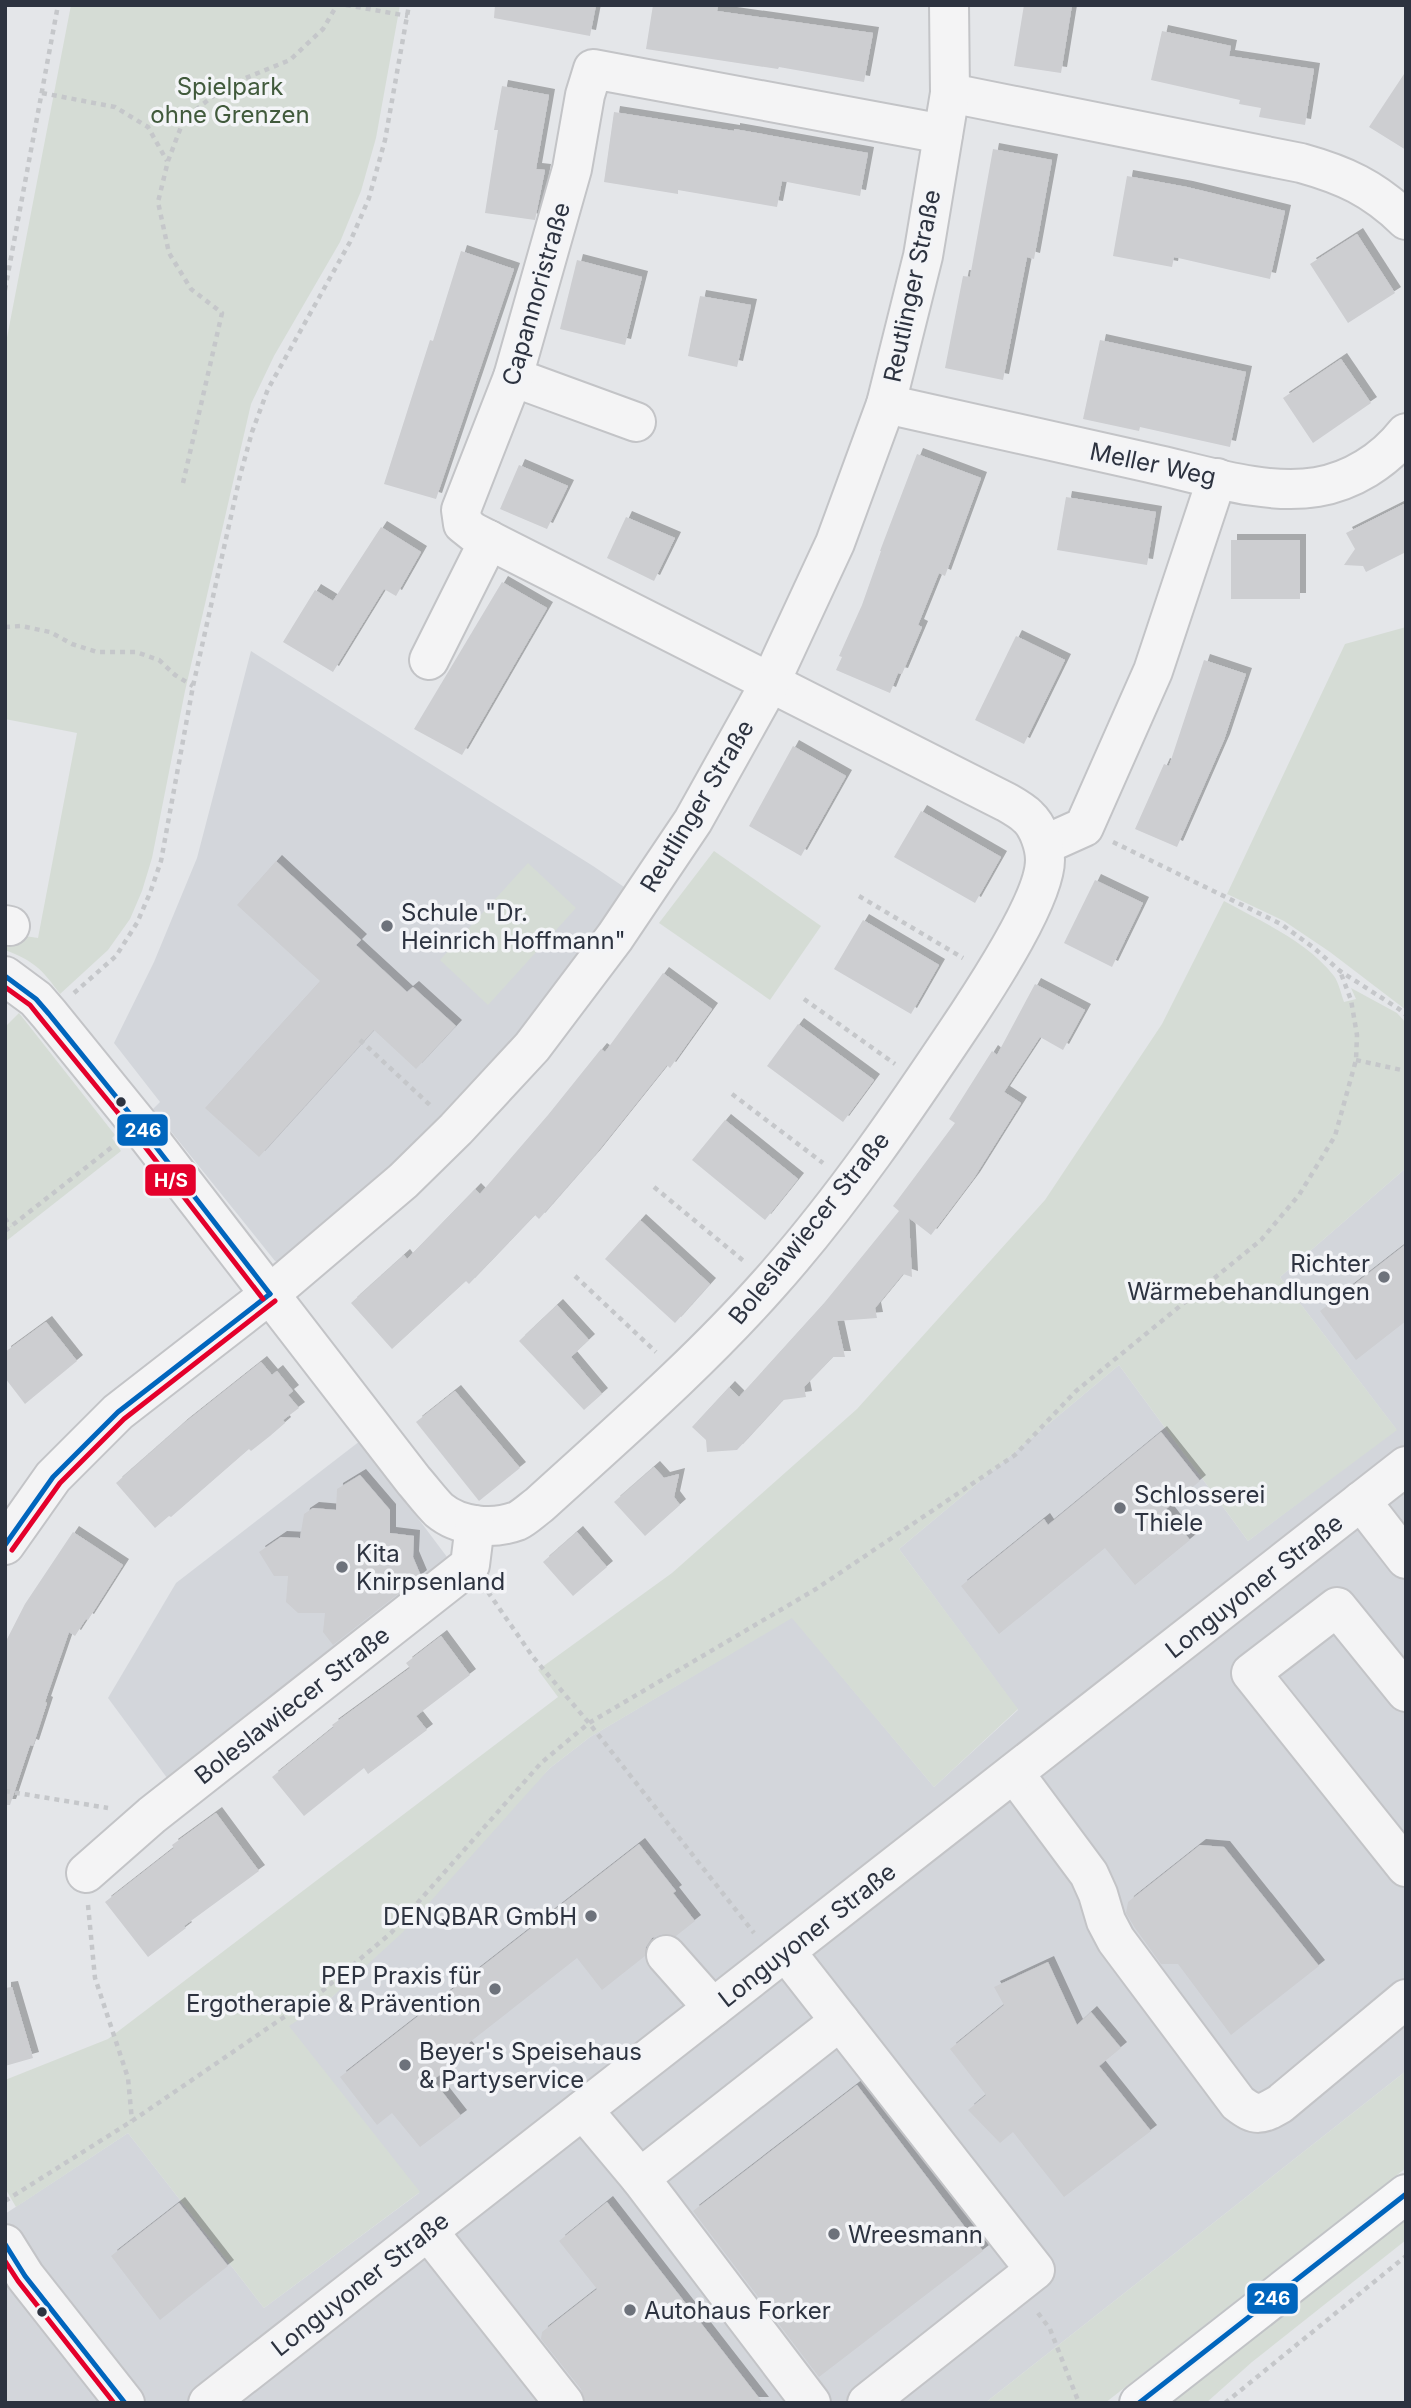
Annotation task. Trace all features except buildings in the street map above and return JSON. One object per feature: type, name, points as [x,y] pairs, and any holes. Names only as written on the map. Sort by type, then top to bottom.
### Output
[{"type":"main road","points":[[1139,2403],[1406,2194]]},
{"type":"street","name":"Reutlinger Straße","points":[[5,1545],[53,1478],[118,1412],[270,1294],[403,1181],[456,1129],[532,1047],[615,937],[693,821],[770,683],[835,543],[886,404],[923,256],[950,93],[949,5]]},
{"type":"street","name":"Capannoristraße","points":[[770,683],[489,540],[463,524],[461,510],[513,377],[572,169],[584,94],[593,69],[943,134]]},
{"type":"street","points":[[950,93],[1301,163],[1358,183],[1386,200],[1406,220]]},
{"type":"street","points":[[513,377],[636,422]]},
{"type":"street","name":"Meller Weg","points":[[886,404],[1217,478],[1291,489],[1318,487],[1349,478],[1375,463],[1406,433]]},
{"type":"street","points":[[770,683],[1006,802],[1029,817],[1044,845],[1084,827],[1153,671],[1217,478]]},
{"type":"street","points":[[429,660],[489,540]]},
{"type":"street","name":"Boleslawiecer Straße","points":[[5,976],[36,999],[49,1014],[139,1125],[440,1511],[457,1521],[497,1526],[519,1520],[539,1505],[681,1376],[770,1283],[851,1184],[994,976],[1037,893],[1044,873],[1044,845]]},
{"type":"street","name":"Longuyoner Straße","points":[[208,2403],[1406,1466]]},
{"type":"street","points":[[1361,1501],[1406,1559]]},
{"type":"street","points":[[470,1565],[475,1525]]},
{"type":"street","name":"Boleslawiecer Straße","points":[[86,1873],[152,1815],[470,1565]]},
{"type":"street","points":[[1406,1692],[1337,1607],[1251,1673],[1406,1867]]},
{"type":"street","points":[[1014,1773],[1089,1874],[1116,1940],[1238,2103],[1249,2112],[1263,2114],[1280,2104],[1406,1999]]},
{"type":"street","points":[[666,1955],[713,2008]]},
{"type":"street","points":[[781,1956],[840,2021],[1035,2270],[867,2403]]},
{"type":"street","points":[[640,2178],[840,2021]]},
{"type":"street","points":[[583,2110],[640,2178],[811,2403]]},
{"type":"street","points":[[428,2231],[564,2403]]},
{"type":"street","points":[[5,2244],[25,2276],[125,2403]]},
{"type":"path","points":[[5,290],[58,5]]},
{"type":"path","points":[[183,483],[222,313],[191,289],[169,253],[158,202],[168,161],[184,119],[226,86],[290,60],[323,29],[337,5]]},
{"type":"path","points":[[346,5],[408,16]]},
{"type":"path","points":[[49,1014],[116,956],[150,893],[161,861],[193,686],[252,432],[268,389],[350,242],[369,198],[385,140],[409,5]]},
{"type":"path","points":[[42,93],[115,107],[148,127],[168,161]]},
{"type":"path","points":[[5,627],[21,626],[50,632],[72,644],[97,652],[136,652],[159,660],[175,675],[193,686]]},
{"type":"path","points":[[1084,827],[1282,924],[1340,971],[1406,1016]]},
{"type":"path","points":[[859,896],[994,976]]},
{"type":"path","points":[[5,2201],[132,2121],[322,1991],[391,1933],[541,1763],[589,1723],[816,1589],[1015,1455],[1076,1391],[1261,1240],[1299,1195],[1335,1136],[1356,1060],[1357,1035],[1351,1000],[1340,971]]},
{"type":"path","points":[[804,999],[922,1083]]},
{"type":"path","points":[[360,1040],[456,1129]]},
{"type":"path","points":[[1356,1060],[1406,1071]]},
{"type":"path","points":[[732,1094],[851,1184]]},
{"type":"path","points":[[5,1218],[8,1229],[139,1125]]},
{"type":"path","points":[[654,1187],[770,1283]]},
{"type":"path","points":[[575,1276],[681,1376]]},
{"type":"path","points":[[470,1565],[533,1657],[781,1956]]},
{"type":"path","points":[[5,1791],[152,1815]]},
{"type":"path","points":[[86,1873],[95,1978],[128,2078],[132,2121]]},
{"type":"path","points":[[1225,2403],[1406,2256]]},
{"type":"path","points":[[1016,2284],[1050,2329],[1079,2403]]},
{"type":"shaded area","name":"Schule \"Dr. Heinrich Hoffmann\"","points":[[251,651],[630,891],[526,1029],[386,1177],[285,1263],[275,1261],[153,1109],[160,1102],[114,1043],[154,962],[197,858]]},
{"type":"shaded area","points":[[1406,1168],[1406,2071],[985,2403],[5,2403],[5,2214],[128,2133],[264,2308],[419,2193],[288,2026],[332,1997],[550,1768],[590,1737],[792,1617],[934,1787],[1018,1710],[899,1549],[1119,1365],[1248,1541],[1396,1429],[1280,1277]]},
{"type":"shaded area","points":[[360,1441],[456,1569],[173,1786],[108,1698],[176,1583]]},
{"type":"green space","name":"Spielpark ohne Grenzen","points":[[71,5],[400,5],[376,138],[361,191],[340,242],[274,356],[251,404],[185,691],[152,858],[142,891],[130,919],[108,950],[60,994],[37,967],[5,950],[5,933],[38,938],[77,733],[5,719],[5,348]]},
{"type":"green space","points":[[1406,627],[1406,1010],[1284,921],[1227,894],[1345,644]]},
{"type":"green space","points":[[714,851],[821,926],[770,1000],[659,923]]},
{"type":"green space","points":[[528,863],[576,908],[488,1005],[440,960]]},
{"type":"green space","points":[[1224,901],[1283,933],[1311,952],[1334,976],[1344,1002],[1356,999],[1351,988],[1397,1013],[1406,1023],[1406,1168],[1280,1277],[1397,1430],[1248,1541],[1119,1365],[899,1549],[1018,1709],[934,1787],[792,1618],[590,1737],[550,1768],[403,1932],[332,1997],[289,2026],[420,2192],[264,2308],[128,2133],[16,2207],[5,2188],[5,2080],[108,2039],[558,1697],[538,1670],[672,1573],[857,1409],[1045,1200],[1162,1024]]},
{"type":"green space","points":[[19,1013],[115,1135],[112,1138],[121,1151],[5,1242],[5,1027]]},
{"type":"green space","points":[[1406,2071],[1406,2168],[1105,2403],[985,2403]]},
{"type":"green space","points":[[1406,2214],[1406,2240],[1252,2362],[1206,2403],[1164,2403]]},
{"type":"transit line","name":"246","points":[[5,976],[36,999],[49,1014],[270,1294]]},
{"type":"transit line","name":"H/S","points":[[5,987],[30,1005],[132,1130],[263,1299]]},
{"type":"transit line","name":"246","points":[[5,1545],[53,1477],[118,1412],[270,1294]]},
{"type":"transit line","name":"H/S","points":[[12,1550],[60,1483],[124,1419],[275,1301]]},
{"type":"transit line","name":"246","points":[[1139,2403],[1406,2194]]},
{"type":"transit line","name":"246","points":[[5,2244],[25,2276],[125,2403]]},
{"type":"transit line","name":"H/S","points":[[5,2261],[114,2403]]},
{"type":"place","name":"Schule \"Dr. Heinrich Hoffmann\"","points":[[387,926]]},
{"type":"place","name":"Richter Wärmebehandlungen","points":[[1384,1277]]},
{"type":"place","name":"Schlosserei Thiele","points":[[1120,1508]]},
{"type":"place","name":"Kita Knirpsenland","points":[[342,1567]]},
{"type":"place","name":"DENQBAR GmbH","points":[[591,1916]]},
{"type":"place","name":"PEP Praxis für Ergotherapie & Prävention","points":[[495,1989]]},
{"type":"place","name":"Beyer's Speisehaus & Partyservice","points":[[405,2065]]},
{"type":"place","name":"Wreesmann","points":[[834,2234]]},
{"type":"place","name":"Autohaus Forker","points":[[630,2310]]}]
